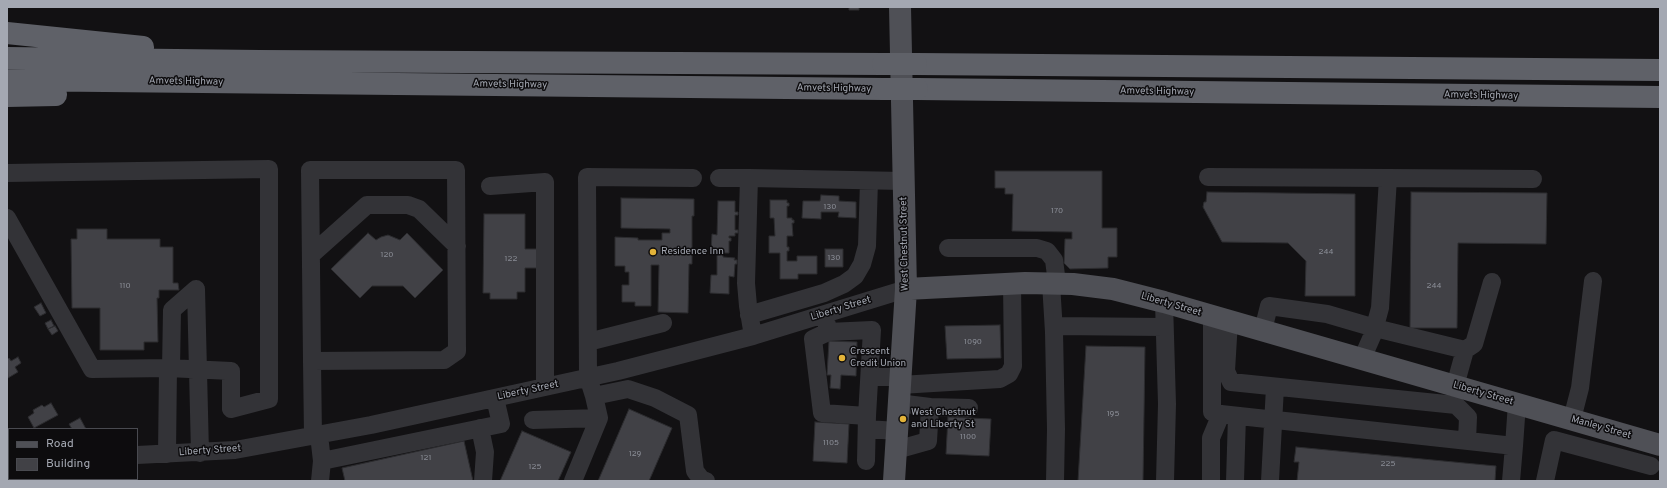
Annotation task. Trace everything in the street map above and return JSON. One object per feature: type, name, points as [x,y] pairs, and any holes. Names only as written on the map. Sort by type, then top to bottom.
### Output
[{"type":"highway","points":[[7,33],[83,40],[260,61]]},
{"type":"highway","points":[[7,58],[1660,70]]},
{"type":"highway","name":"Amvets Highway","points":[[7,80],[1660,97]]},
{"type":"highway","points":[[7,96],[51,95],[241,83]]},
{"type":"main road","name":"West Chestnut Street","points":[[894,481],[906,289],[900,7]]},
{"type":"main road","name":"Liberty Street","points":[[906,289],[1012,283],[1054,283],[1113,289],[1263,330],[1557,415]]},
{"type":"main road","name":"Manley Street","points":[[1557,415],[1659,444]]},
{"type":"street","points":[[7,173],[269,169],[269,399],[231,408],[231,371],[169,368],[92,369],[7,218]]},
{"type":"street","points":[[312,361],[444,360],[457,351],[456,170],[310,170],[312,361],[316,436],[322,462],[320,481]]},
{"type":"street","points":[[572,481],[599,418],[588,377],[587,177],[693,178]]},
{"type":"street","points":[[1208,177],[1533,179]]},
{"type":"street","points":[[719,178],[904,181]]},
{"type":"street","points":[[749,178],[746,283],[749,315],[753,336]]},
{"type":"street","points":[[1362,359],[1380,308],[1388,178]]},
{"type":"street","points":[[749,315],[824,293],[844,284],[855,276],[862,264],[867,246],[869,180]]},
{"type":"street","points":[[490,186],[545,182],[545,387]]},
{"type":"street","points":[[311,255],[367,206],[408,205],[418,209],[456,246]]},
{"type":"street","points":[[948,248],[1037,248],[1047,251],[1054,260],[1056,429],[1055,481]]},
{"type":"street","points":[[1545,481],[1554,440],[1557,415],[1580,388],[1593,281]]},
{"type":"street","points":[[1455,386],[1465,350],[1474,344],[1492,282]]},
{"type":"street","points":[[899,388],[1000,379],[1009,374],[1013,366],[1012,283]]},
{"type":"street","points":[[168,454],[169,368],[172,310],[196,289],[200,453]]},
{"type":"street","name":"Liberty Street","points":[[138,455],[200,453],[234,450],[316,436],[495,398],[588,377],[753,336],[906,289]]},
{"type":"street","points":[[1164,302],[1167,404],[1165,481]]},
{"type":"street","points":[[1263,330],[1269,306],[1327,314],[1374,328],[1465,350]]},
{"type":"street","points":[[825,314],[828,332]]},
{"type":"street","points":[[1220,318],[1226,371],[1231,382],[1456,405],[1468,417],[1467,441]]},
{"type":"street","points":[[1220,318],[1212,412],[1272,420],[1514,446]]},
{"type":"street","points":[[588,342],[663,323]]},
{"type":"street","points":[[1054,326],[1164,327]]},
{"type":"street","points":[[866,461],[867,422],[872,330],[828,332],[813,339],[822,414],[867,422],[896,441],[928,441],[930,407]]},
{"type":"street","points":[[870,377],[899,388],[930,407],[969,408]]},
{"type":"street","points":[[1270,481],[1272,420],[1275,387]]},
{"type":"street","points":[[594,396],[628,389],[655,398],[688,415],[696,471],[702,480],[706,481]]},
{"type":"street","points":[[322,462],[501,424],[495,398]]},
{"type":"street","points":[[1511,481],[1517,403]]},
{"type":"street","points":[[1211,481],[1211,438],[1229,415]]},
{"type":"street","points":[[1229,415],[1235,481]]},
{"type":"street","points":[[533,420],[599,418]]},
{"type":"street","points":[[480,428],[485,452],[483,481]]},
{"type":"street","points":[[1554,440],[1648,473],[1659,444]]},
{"type":"building","points":[[849,7],[859,7],[859,10],[849,10]]},
{"type":"building","points":[[995,171],[1102,171],[1102,228],[1117,228],[1117,257],[1108,257],[1108,268],[1070,269],[1064,263],[1065,239],[1072,239],[1072,232],[1012,231],[1013,194],[1005,194],[1005,188],[995,188]]},
{"type":"building","points":[[1207,192],[1355,194],[1355,296],[1305,296],[1306,261],[1288,243],[1222,242],[1203,207],[1204,202],[1206,202]]},
{"type":"building","points":[[1411,192],[1547,193],[1546,244],[1458,243],[1457,328],[1410,328]]},
{"type":"building","points":[[821,195],[839,196],[839,201],[856,202],[856,218],[838,217],[839,212],[821,212],[821,219],[802,218],[803,201],[820,201]]},
{"type":"building","name":"Residence Inn","points":[[621,198],[694,199],[694,216],[692,216],[692,264],[689,264],[688,313],[658,312],[659,265],[651,265],[651,306],[635,306],[635,302],[622,302],[622,285],[629,285],[629,272],[625,272],[625,266],[615,266],[615,237],[638,238],[638,240],[662,240],[662,233],[670,233],[670,229],[621,228]]},
{"type":"building","points":[[770,200],[787,200],[789,206],[787,206],[787,218],[792,218],[792,220],[794,220],[794,223],[792,223],[793,236],[787,236],[787,247],[789,247],[789,251],[787,251],[787,261],[797,261],[797,256],[817,256],[817,274],[798,274],[798,279],[780,279],[780,253],[769,253],[769,236],[775,236],[774,218],[770,218]]},
{"type":"building","points":[[718,201],[735,201],[735,212],[738,212],[738,215],[735,215],[735,230],[738,230],[738,233],[735,233],[735,236],[729,236],[731,241],[729,241],[729,253],[723,253],[723,257],[735,258],[734,260],[737,260],[737,264],[735,264],[734,277],[729,276],[729,294],[710,293],[711,275],[717,275],[717,253],[711,252],[712,234],[717,235]]},
{"type":"building","points":[[484,214],[525,214],[525,249],[539,249],[539,268],[525,268],[525,292],[517,292],[517,299],[490,299],[490,293],[483,293]]},
{"type":"building","points":[[77,229],[107,229],[107,239],[160,239],[160,247],[173,247],[173,283],[178,283],[179,290],[159,290],[159,298],[157,298],[158,342],[144,342],[144,350],[100,350],[100,308],[72,308],[71,239],[77,239]]},
{"type":"building","points":[[368,233],[376,240],[388,235],[400,240],[407,233],[443,270],[415,298],[403,286],[372,286],[360,298],[331,269]]},
{"type":"building","points":[[825,249],[843,249],[843,267],[825,267]]},
{"type":"building","points":[[41,303],[46,313],[40,316],[34,307]]},
{"type":"building","points":[[51,320],[54,326],[48,329],[45,323]]},
{"type":"building","points":[[1000,325],[1001,358],[947,359],[945,326]]},
{"type":"building","points":[[55,326],[58,331],[52,335],[48,329]]},
{"type":"building","name":"Crescent Credit Union","points":[[829,341],[857,342],[856,376],[841,375],[840,389],[830,388],[831,375],[827,375]]},
{"type":"building","points":[[1086,346],[1145,347],[1143,481],[1078,481]]},
{"type":"building","points":[[18,357],[21,363],[15,367],[18,372],[8,378],[7,360],[9,358],[11,361]]},
{"type":"building","points":[[51,403],[58,415],[34,428],[28,417],[34,413],[33,410],[42,405],[44,407]]},
{"type":"building","points":[[629,409],[672,428],[649,481],[598,481]]},
{"type":"building","points":[[948,417],[991,419],[989,456],[946,454]]},
{"type":"building","points":[[80,418],[85,428],[71,428],[69,424]]},
{"type":"building","points":[[815,422],[849,424],[847,463],[813,461]]},
{"type":"building","points":[[522,431],[571,452],[558,481],[500,481]]},
{"type":"building","points":[[464,441],[473,481],[345,481],[342,468]]},
{"type":"building","points":[[1296,447],[1496,466],[1495,481],[1297,481],[1299,462],[1294,462]]},
{"type":"building","points":[[7,478],[8,480],[55,481],[7,481]]},
{"type":"place","name":"Residence Inn","points":[[653,252]]},
{"type":"place","name":"Crescent Credit Union","points":[[842,358]]},
{"type":"place","name":"West Chestnut and Liberty St","points":[[903,419]]}]
